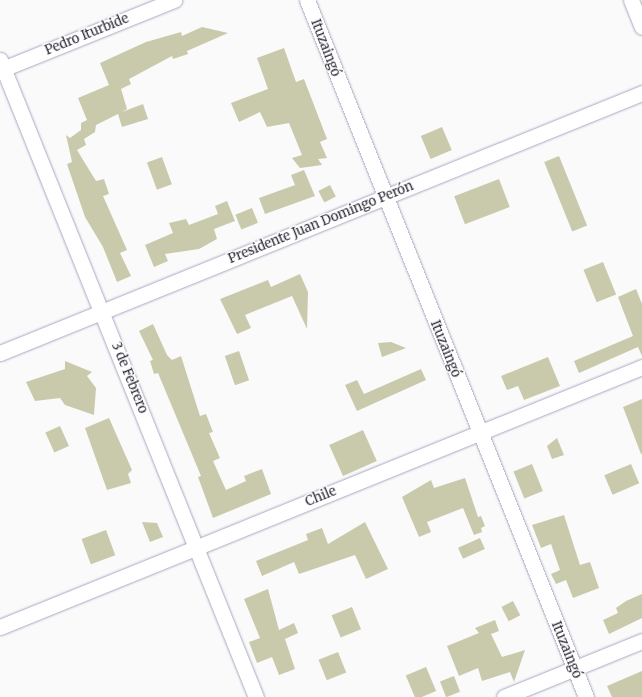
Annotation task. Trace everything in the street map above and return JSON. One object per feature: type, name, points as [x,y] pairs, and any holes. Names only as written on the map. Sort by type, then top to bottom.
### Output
[{"type":"street","name":"Pedro Iturbide","points":[[1,66],[174,0]]},
{"type":"street","name":"Ituzaingó","points":[[307,0],[384,198],[586,697]]},
{"type":"street","points":[[631,0],[642,27]]},
{"type":"street","name":"3 de Febrero","points":[[1,66],[198,547],[256,697]]},
{"type":"street","name":"Presidente Juan Domingo Perón","points":[[0,353],[642,93]]},
{"type":"street","name":"Chile","points":[[0,627],[642,367]]},
{"type":"street","points":[[504,697],[642,641]]},
{"type":"building","points":[[202,27],[228,33],[187,51],[188,54],[173,59],[172,56],[129,79],[131,84],[121,89],[127,109],[122,112],[143,104],[148,119],[122,127],[118,114],[96,125],[95,132],[84,139],[86,145],[77,150],[96,181],[104,179],[109,194],[103,196],[127,250],[120,253],[131,276],[117,282],[103,247],[85,217],[67,164],[72,162],[66,135],[70,138],[81,130],[81,123],[87,120],[78,98],[109,85],[100,63],[146,42],[181,32],[182,36]]},
{"type":"building","points":[[284,48],[296,82],[304,79],[327,139],[320,142],[327,158],[318,159],[322,165],[300,168],[292,158],[302,155],[289,123],[267,127],[260,112],[239,122],[231,103],[268,89],[257,58]]},
{"type":"building","points":[[442,127],[452,150],[431,159],[421,136]]},
{"type":"building","points":[[559,156],[587,226],[572,232],[544,162]]},
{"type":"building","points":[[162,157],[172,184],[157,190],[147,162]]},
{"type":"building","points":[[304,170],[315,196],[265,214],[259,198],[295,185],[291,175]]},
{"type":"building","points":[[499,179],[510,207],[465,224],[454,196]]},
{"type":"building","points":[[330,185],[336,197],[324,202],[318,191]]},
{"type":"building","points":[[227,201],[235,221],[214,229],[217,239],[199,249],[165,254],[168,261],[154,267],[145,245],[173,233],[169,223],[186,219],[189,225],[218,214],[215,206]]},
{"type":"building","points":[[252,208],[258,223],[241,230],[235,215]]},
{"type":"building","points":[[603,262],[616,294],[597,302],[584,270]]},
{"type":"building","points":[[300,274],[308,292],[307,329],[292,296],[245,315],[251,328],[237,334],[220,299],[268,280],[271,287]]},
{"type":"building","points":[[636,289],[642,304],[642,356],[638,347],[579,373],[574,361],[633,336],[618,297]]},
{"type":"building","points":[[153,324],[167,355],[172,360],[181,356],[200,416],[206,414],[213,432],[209,433],[220,458],[213,461],[226,490],[246,481],[244,476],[262,469],[271,494],[213,518],[198,477],[201,476],[158,373],[154,374],[150,361],[153,360],[139,331]]},
{"type":"building","points":[[391,342],[406,348],[382,357],[378,343]]},
{"type":"building","points":[[239,351],[249,380],[235,385],[225,356]]},
{"type":"building","points":[[548,357],[560,386],[524,400],[518,386],[507,390],[501,376]]},
{"type":"building","points":[[65,361],[92,372],[87,376],[96,388],[94,415],[65,405],[60,398],[35,401],[26,382],[65,369]]},
{"type":"building","points":[[421,369],[426,380],[357,411],[345,385],[357,380],[364,394]]},
{"type":"building","points":[[642,399],[642,454],[641,454],[623,407]]},
{"type":"building","points":[[109,418],[132,470],[128,474],[131,483],[107,490],[85,428]]},
{"type":"building","points":[[60,426],[69,446],[54,453],[45,433]]},
{"type":"building","points":[[363,430],[377,461],[343,476],[329,445]]},
{"type":"building","points":[[557,438],[564,455],[552,459],[547,446]]},
{"type":"building","points":[[532,464],[543,491],[524,498],[513,471]]},
{"type":"building","points":[[631,464],[639,483],[613,495],[604,475]]},
{"type":"building","points":[[465,478],[478,517],[481,516],[485,526],[481,528],[482,532],[474,535],[463,508],[427,522],[431,532],[419,537],[402,497],[431,480],[434,488]]},
{"type":"building","points":[[564,515],[580,565],[590,562],[599,588],[573,598],[566,580],[556,584],[551,574],[560,570],[551,544],[541,548],[532,525]]},
{"type":"building","points":[[142,522],[157,523],[163,537],[150,542]]},
{"type":"building","points":[[365,522],[388,569],[366,579],[355,555],[299,574],[294,562],[262,576],[256,561],[308,540],[306,534],[322,528],[328,544]]},
{"type":"building","points":[[106,530],[115,555],[91,564],[82,539]]},
{"type":"building","points":[[480,538],[485,549],[463,559],[458,548]]},
{"type":"building","points":[[268,589],[279,630],[294,623],[298,633],[285,639],[295,669],[279,675],[272,657],[257,663],[249,642],[260,638],[244,599]]},
{"type":"building","points":[[642,594],[642,618],[609,634],[603,620],[618,613],[616,608],[626,601]]},
{"type":"building","points":[[513,601],[520,615],[509,621],[501,607]]},
{"type":"building","points":[[352,607],[361,629],[341,637],[332,615]]},
{"type":"building","points":[[495,620],[499,631],[491,634],[502,657],[525,650],[514,682],[510,672],[482,681],[478,668],[459,676],[447,646],[479,633],[475,628]]},
{"type":"building","points":[[338,652],[346,672],[327,680],[319,660]]},
{"type":"building","points":[[426,667],[436,691],[422,697],[415,697],[406,676]]},
{"type":"building","points":[[642,671],[642,697],[612,697],[607,686]]},
{"type":"building","points":[[454,676],[460,692],[446,697],[440,681]]}]
